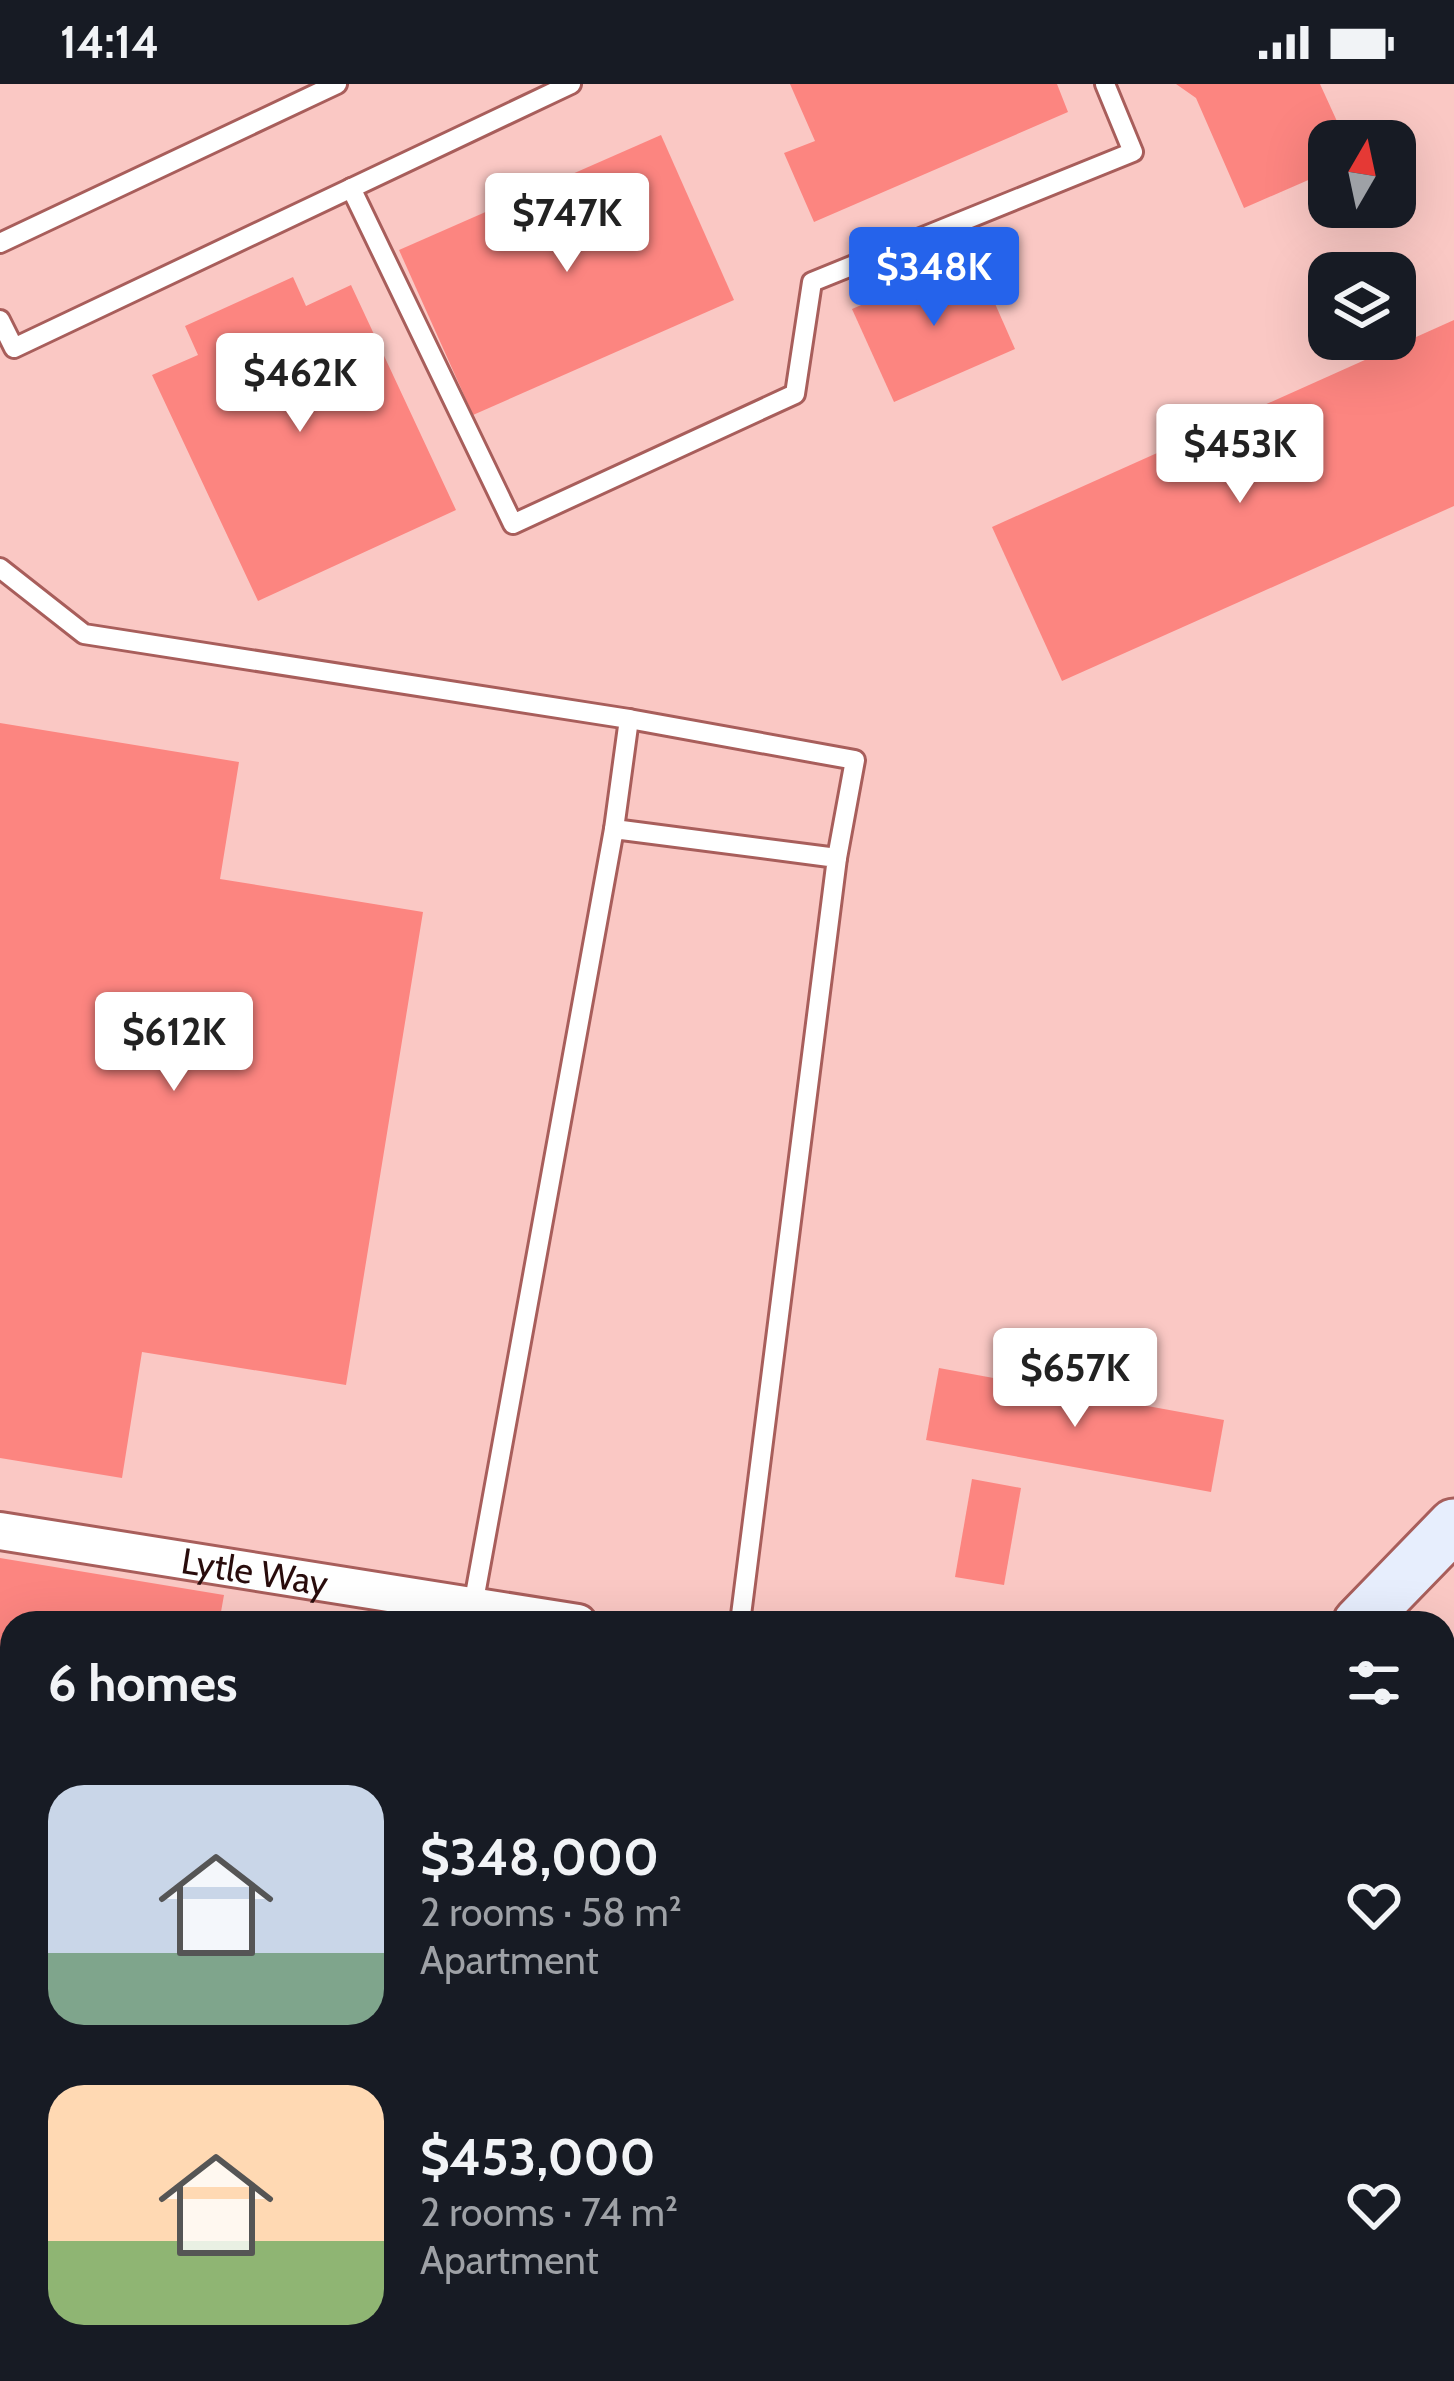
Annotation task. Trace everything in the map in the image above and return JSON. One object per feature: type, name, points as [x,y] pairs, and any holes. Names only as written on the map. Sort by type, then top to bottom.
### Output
[{"type":"main road","points":[[1371,1611],[1454,1525]]},
{"type":"street","name":"Lytle Way","points":[[0,1531],[431,1611],[472,1606],[503,1611]]},
{"type":"lane","points":[[0,243],[337,84]]},
{"type":"lane","points":[[0,320],[14,348],[572,84]]},
{"type":"lane","points":[[351,188],[513,524],[795,394],[812,282],[1133,152],[1105,84]]},
{"type":"lane","points":[[0,568],[85,634],[629,719],[855,760],[837,858],[742,1611]]},
{"type":"lane","points":[[472,1606],[614,829],[629,719]]},
{"type":"lane","points":[[614,829],[837,858]]},
{"type":"building","points":[[790,84],[1057,84],[1068,112],[814,222],[784,153],[815,141]]},
{"type":"building","points":[[1176,84],[1320,84],[1336,120],[1308,120],[1308,180],[1244,208],[1196,98]]},
{"type":"building","points":[[661,135],[734,300],[473,415],[399,250]]},
{"type":"building","points":[[974,256],[1015,349],[894,402],[852,309]]},
{"type":"building","points":[[293,277],[306,306],[351,285],[456,510],[258,601],[152,375],[198,355],[185,326]]},
{"type":"building","points":[[1454,320],[1454,506],[1062,681],[992,527],[1365,360],[1416,360],[1416,337]]},
{"type":"building","points":[[0,723],[239,762],[220,879],[423,912],[346,1385],[142,1352],[122,1478],[0,1458]]},
{"type":"building","points":[[939,1368],[1224,1420],[1211,1492],[926,1440]]},
{"type":"building","points":[[972,1479],[1021,1488],[1004,1585],[955,1577]]},
{"type":"building","points":[[0,1558],[224,1595],[221,1611],[0,1611]]}]
